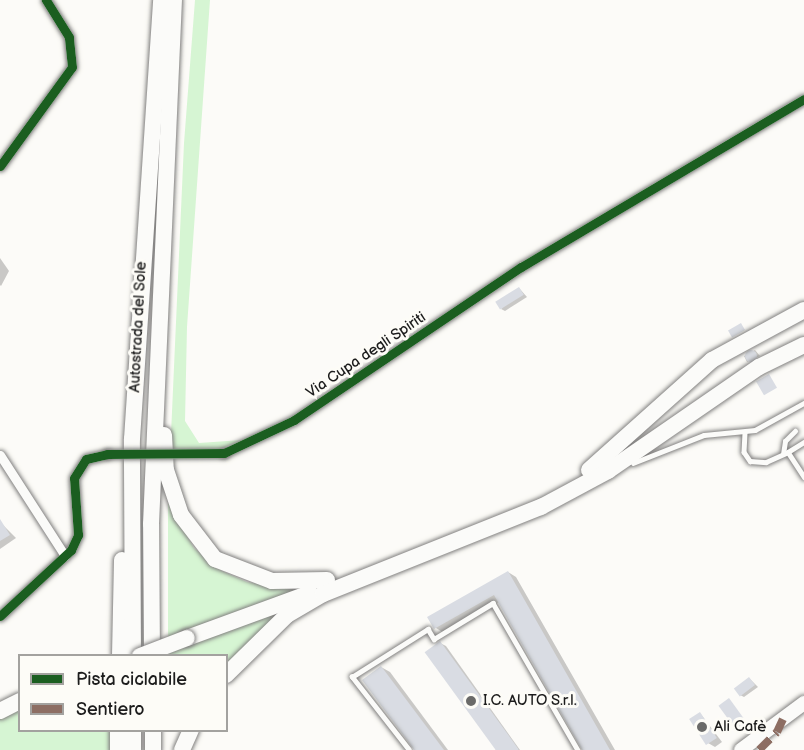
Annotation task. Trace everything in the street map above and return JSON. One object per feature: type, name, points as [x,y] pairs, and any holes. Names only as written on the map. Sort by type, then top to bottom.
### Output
[{"type":"highway","name":"Autostrada del Sole","points":[[133,654],[132,439],[160,0]]},
{"type":"highway","name":"Autostrada del Sole","points":[[152,654],[151,524],[174,0]]},
{"type":"highway","points":[[300,596],[327,580],[519,506],[598,466],[712,360],[804,310]]},
{"type":"highway","points":[[145,654],[300,596],[359,578],[491,529],[608,471],[759,367],[804,345]]},
{"type":"highway","points":[[158,356],[166,470],[181,515],[195,536],[215,559],[245,573],[293,583],[327,580]]},
{"type":"highway","points":[[120,654],[124,515],[132,439]]},
{"type":"highway","points":[[228,673],[286,615],[359,578]]},
{"type":"highway","points":[[0,711],[18,702]]},
{"type":"highway","points":[[118,732],[118,750]]},
{"type":"highway","points":[[133,732],[133,750]]},
{"type":"highway","points":[[153,732],[153,750]]},
{"type":"highway","points":[[182,750],[190,732]]},
{"type":"main road","points":[[741,750],[804,703]]},
{"type":"street","points":[[0,166],[72,67],[69,37],[46,0]]},
{"type":"street","name":"Via Cupa degli Spiriti","points":[[0,616],[64,556],[78,536],[74,478],[79,465],[86,459],[107,454],[224,453],[294,420],[521,267],[804,99]]},
{"type":"street","points":[[0,455],[64,556]]},
{"type":"lane","points":[[608,471],[704,435],[746,433],[804,403]]},
{"type":"lane","points":[[795,431],[785,441],[785,453],[804,477]]},
{"type":"lane","points":[[746,433],[744,452],[750,461],[759,464],[804,442]]},
{"type":"lane","points":[[409,750],[352,677],[428,629],[434,639],[494,603],[578,750]]},
{"type":"green space","points":[[195,0],[210,0],[187,327],[185,421],[199,443],[242,440],[215,451],[172,450],[171,434],[184,143]]},
{"type":"green space","points":[[168,503],[194,548],[222,571],[247,582],[297,590],[278,617],[228,662],[228,654],[168,654]]},
{"type":"green space","points":[[18,709],[18,732],[111,732],[111,750],[0,750],[0,719]]},
{"type":"building","points":[[519,287],[524,295],[500,309],[495,302]]},
{"type":"building","points":[[741,323],[745,330],[732,337],[728,330]]},
{"type":"building","points":[[753,350],[757,356],[753,362],[749,362],[745,354]]},
{"type":"building","points":[[769,374],[777,388],[764,395],[756,382]]},
{"type":"building","points":[[0,519],[10,535],[0,541]]},
{"type":"building","points":[[508,571],[610,750],[582,750],[494,595],[434,629],[427,617]]},
{"type":"building","name":"I.C. AUTO S.r.l.","points":[[440,641],[519,749],[496,750],[425,652]]},
{"type":"building","points":[[381,666],[444,750],[414,750],[362,680]]},
{"type":"building","points":[[749,677],[755,685],[740,696],[734,688]]},
{"type":"building","points":[[729,698],[748,724],[737,732],[718,706]]},
{"type":"building","name":"Ali Cafè","points":[[700,712],[717,738],[706,745],[689,719]]},
{"type":"marked path","points":[[759,750],[777,732],[783,719]]},
{"type":"cycle path","points":[[0,166],[72,67],[69,37],[46,0]]},
{"type":"cycle path","points":[[0,616],[71,550],[78,535],[74,478],[86,459],[107,454],[224,453],[294,420],[521,267],[804,99]]},
{"type":"place","name":"I.C. AUTO S.r.l.","points":[[471,701]]},
{"type":"place","name":"Ali Cafè","points":[[702,727]]}]
